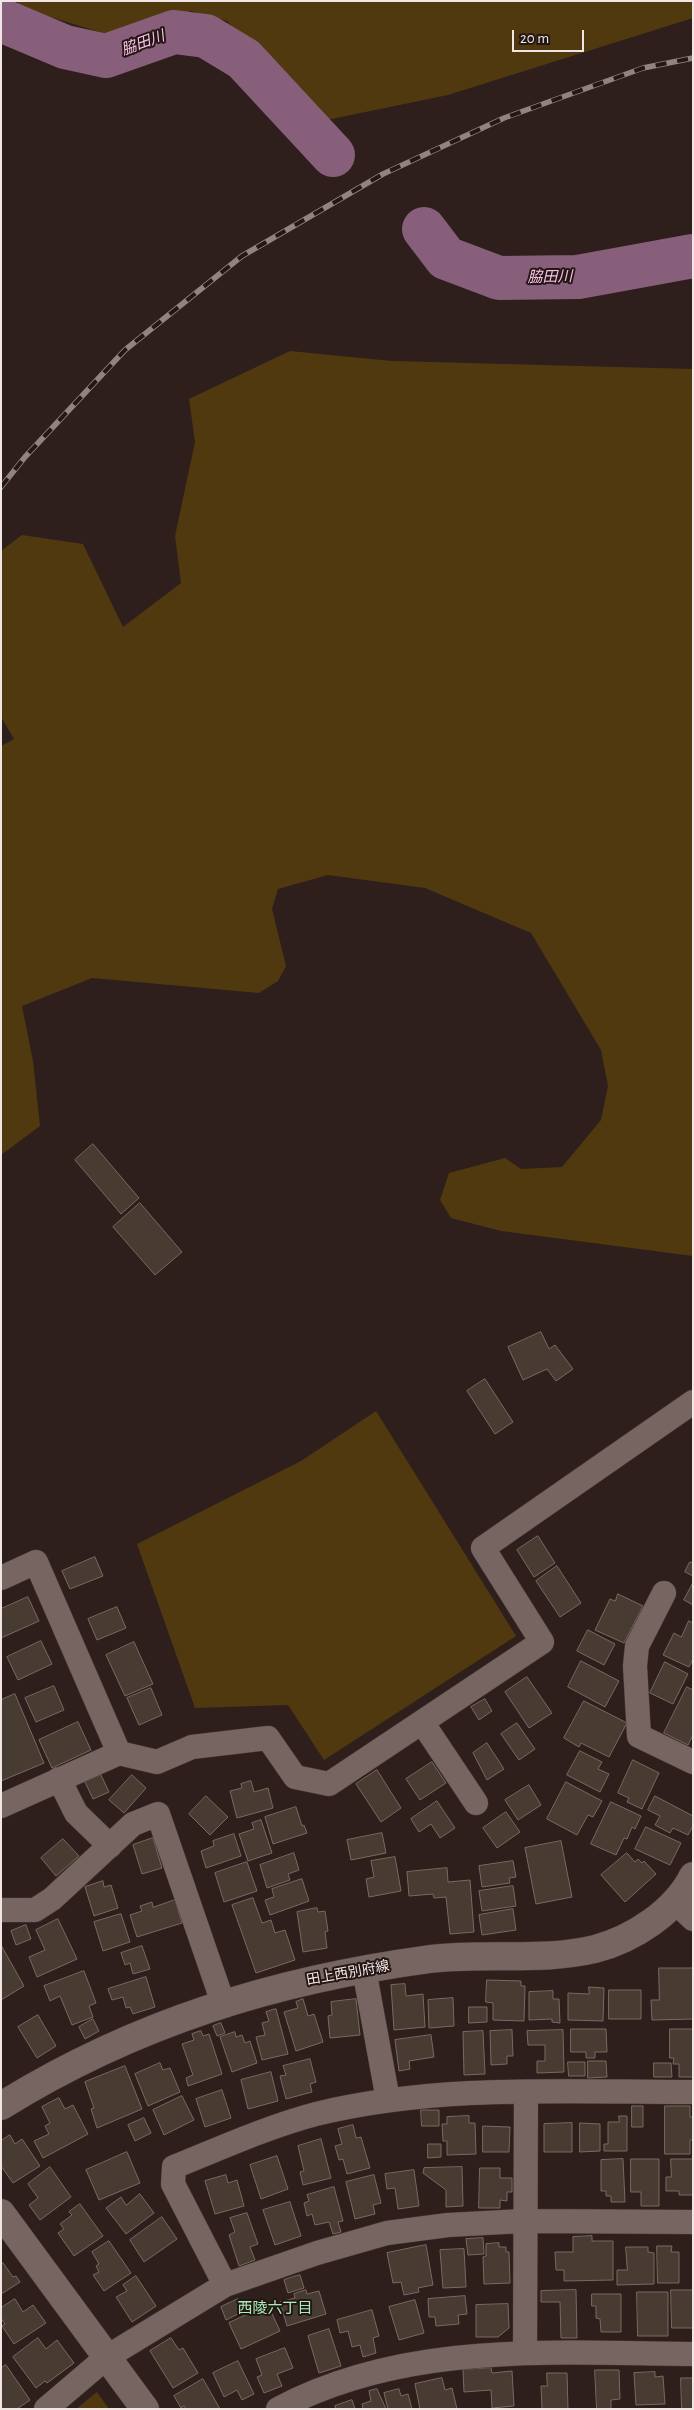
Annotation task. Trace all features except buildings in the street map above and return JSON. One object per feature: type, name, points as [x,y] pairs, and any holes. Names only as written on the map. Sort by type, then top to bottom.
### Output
[{"type":"street","points":[[1,1806],[119,1752],[157,1762],[192,1747],[268,1738],[295,1777],[329,1784],[542,1642],[483,1548],[693,1402]]},
{"type":"street","points":[[1,1578],[36,1562],[119,1752]]},
{"type":"street","points":[[664,1593],[637,1646],[635,1666],[639,1736],[693,1762]]},
{"type":"street","points":[[422,1722],[476,1803]]},
{"type":"street","points":[[59,1779],[76,1813],[110,1846]]},
{"type":"street","points":[[1,1910],[35,1910],[52,1899],[133,1824],[158,1814],[224,2003]]},
{"type":"street","name":"田上西別府線","points":[[1,2106],[35,2085],[130,2038],[224,2003],[294,1983],[364,1969],[433,1959],[561,1955],[596,1948],[632,1934],[660,1916],[684,1911],[693,1876]]},
{"type":"street","points":[[364,1969],[388,2100]]},
{"type":"street","points":[[525,2353],[526,2092]]},
{"type":"street","points":[[225,2285],[173,2184],[174,2167],[250,2136],[316,2114],[388,2100],[466,2093],[693,2092]]},
{"type":"street","points":[[1,2213],[145,2409]]},
{"type":"street","points":[[46,2409],[106,2357],[225,2285],[317,2253],[387,2233],[448,2225],[525,2221],[693,2222]]},
{"type":"street","points":[[278,2409],[300,2397],[368,2373],[430,2359],[525,2353],[693,2354]]},
{"type":"shaded area","points":[[19,1],[693,1],[693,18],[448,95],[317,122],[227,21],[191,11],[122,39],[15,6]]},
{"type":"shaded area","points":[[290,351],[392,361],[693,369],[693,1256],[501,1231],[451,1218],[440,1200],[449,1173],[505,1158],[521,1169],[562,1167],[601,1120],[608,1086],[601,1050],[531,933],[425,888],[328,875],[278,889],[272,909],[286,966],[278,981],[259,993],[92,978],[22,1006],[33,1061],[40,1126],[1,1155],[1,746],[14,739],[1,717],[1,551],[22,535],[83,544],[123,627],[181,583],[175,536],[195,442],[189,399]]},
{"type":"shaded area","points":[[376,1411],[516,1636],[324,1760],[288,1705],[195,1708],[137,1544],[301,1461]]},
{"type":"shaded area","points":[[97,2392],[109,2409],[76,2409]]},
{"type":"waterway","name":"脇田川","points":[[1,20],[65,47],[106,56],[174,32],[206,36],[244,59],[333,155]]},
{"type":"waterway","name":"脇田川","points":[[424,229],[446,258],[499,278],[578,277],[693,256]]},
{"type":"railway","points":[[1,487],[25,457],[125,350],[242,256],[383,174],[504,118],[643,68],[693,58]]},
{"type":"district","name":"西陵六丁目","points":[[275,2308]]}]
